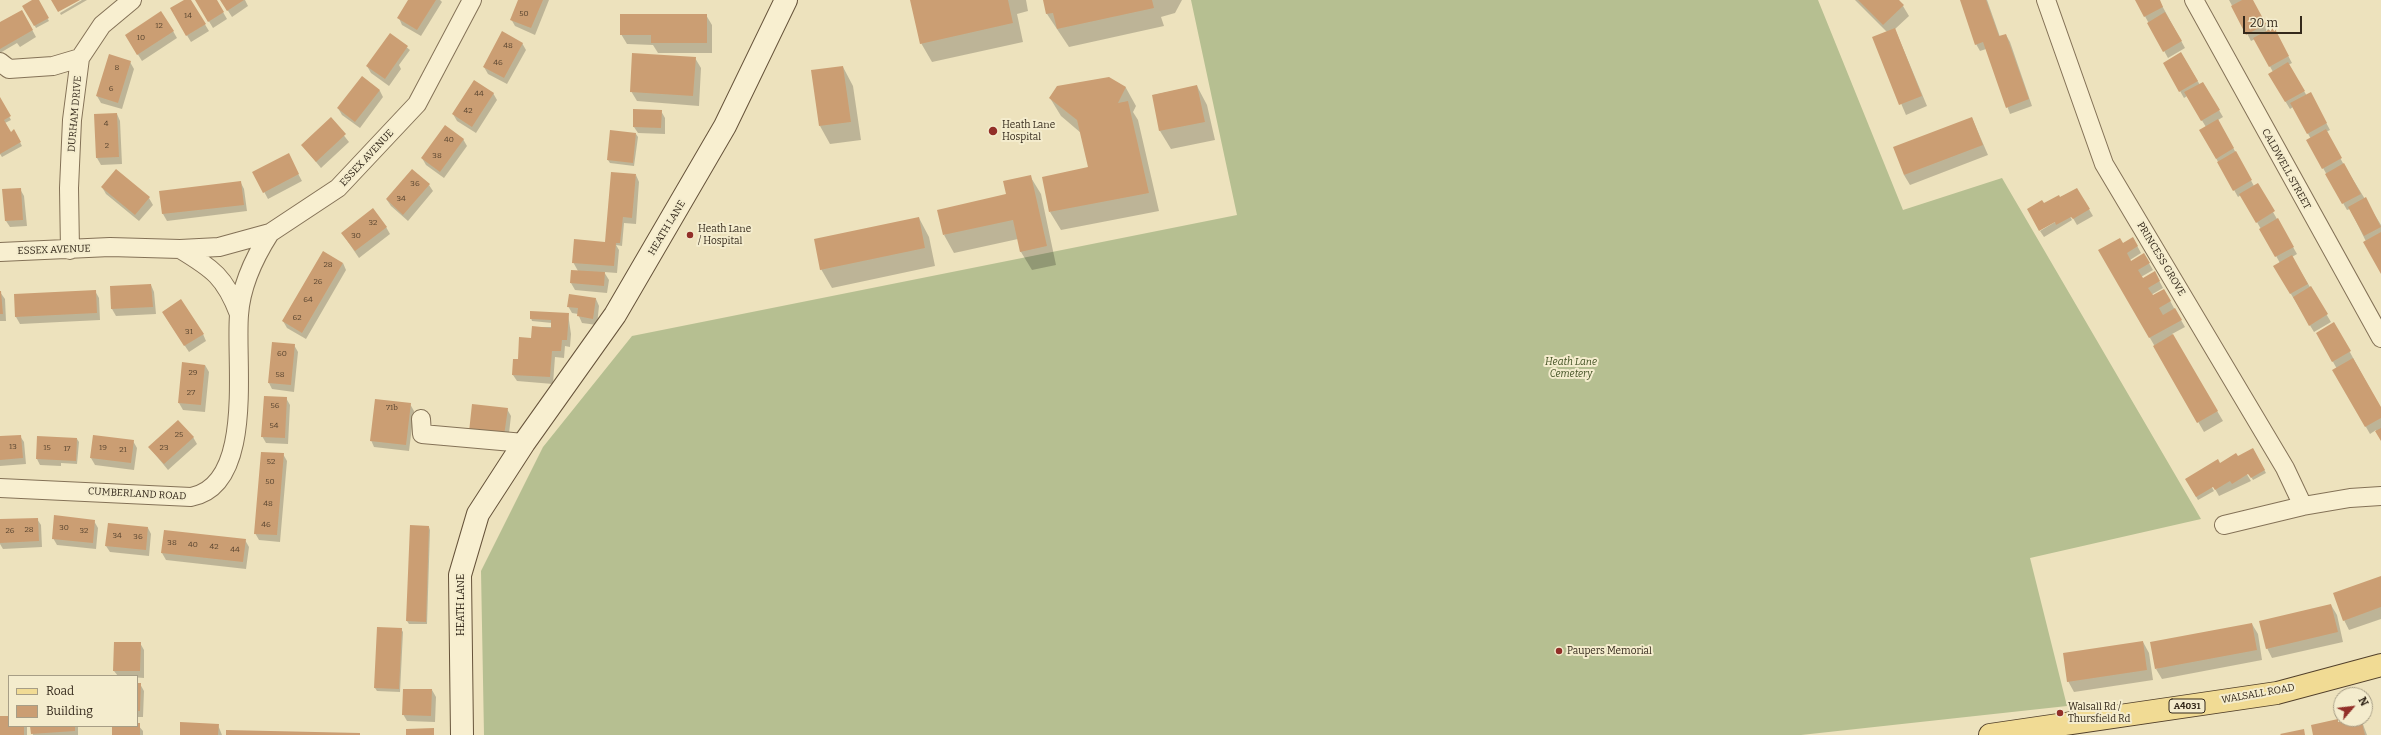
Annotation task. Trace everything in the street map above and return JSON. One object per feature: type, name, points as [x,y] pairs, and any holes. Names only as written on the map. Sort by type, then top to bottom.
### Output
[{"type":"main road","name":"WALSALL ROAD","points":[[1990,735],[2277,693],[2381,665]]},
{"type":"street","name":"DURHAM DRIVE","points":[[70,250],[72,128],[80,58],[102,25],[132,0]]},
{"type":"street","name":"ESSEX AVENUE","points":[[0,252],[110,247],[180,249],[219,247],[270,233],[338,188],[417,104],[472,0]]},
{"type":"street","name":"HEATH LANE","points":[[462,735],[460,575],[478,514],[524,443],[616,315],[725,126],[786,0]]},
{"type":"street","name":"PRINCESS GROVE","points":[[2046,0],[2104,164],[2284,468],[2303,506]]},
{"type":"street","name":"CALDWELL STREET","points":[[2194,0],[2381,338]]},
{"type":"street","points":[[0,62],[9,68],[53,66],[80,58]]},
{"type":"street","name":"CUMBERLAND ROAD","points":[[0,488],[191,497],[202,495],[221,477],[233,452],[239,399],[239,314],[246,282],[255,255],[270,233]]},
{"type":"street","name":"ESSEX AVENUE","points":[[180,249],[210,267]]},
{"type":"street","name":"CUMBERLAND ROAD","points":[[210,267],[230,290],[239,314]]},
{"type":"street","points":[[421,419],[422,434],[524,443]]},
{"type":"street","points":[[2224,525],[2303,506],[2350,498],[2381,496]]},
{"type":"green space","name":"Heath Lane Cemetery","points":[[1191,0],[1818,0],[1903,210],[2002,178],[2201,519],[2030,558],[2067,706],[1801,735],[484,735],[481,571],[543,447],[632,336],[1237,215]]},
{"type":"building","points":[[32,0],[39,0],[49,18],[34,26],[22,6]]},
{"type":"building","points":[[51,0],[80,0],[58,12]]},
{"type":"building","points":[[184,0],[191,0],[206,24],[186,36],[170,8]]},
{"type":"building","points":[[195,0],[217,0],[224,12],[208,22]]},
{"type":"building","points":[[220,0],[244,0],[227,11]]},
{"type":"building","points":[[408,0],[436,0],[417,30],[397,18]]},
{"type":"building","points":[[518,0],[543,0],[531,28],[510,20]]},
{"type":"building","points":[[910,0],[1008,0],[1013,23],[920,44]]},
{"type":"building","points":[[1043,0],[1152,0],[1154,8],[1057,29],[1053,13],[1046,14]]},
{"type":"building","points":[[1858,0],[1899,0],[1904,5],[1883,25]]},
{"type":"building","points":[[1960,0],[1986,0],[1999,36],[2006,34],[2029,99],[2006,108],[1983,42],[1975,45]]},
{"type":"building","points":[[2135,0],[2160,0],[2163,7],[2144,17]]},
{"type":"building","points":[[2242,0],[2253,0],[2266,24],[2246,35],[2231,6]]},
{"type":"building","points":[[22,10],[33,30],[0,49],[0,22]]},
{"type":"building","points":[[161,11],[174,31],[137,55],[125,35]]},
{"type":"building","points":[[2165,12],[2182,41],[2163,52],[2147,23]]},
{"type":"building","points":[[620,14],[707,14],[707,43],[651,43],[651,35],[620,35]]},
{"type":"building","points":[[2274,27],[2289,56],[2269,67],[2253,38]]},
{"type":"building","points":[[1895,28],[1922,96],[1899,105],[1872,37]]},
{"type":"building","points":[[502,31],[523,43],[504,78],[483,67]]},
{"type":"building","points":[[390,33],[408,46],[385,79],[366,66]]},
{"type":"building","points":[[2181,52],[2198,81],[2179,92],[2163,63]]},
{"type":"building","points":[[632,53],[696,57],[693,96],[630,92]]},
{"type":"building","points":[[109,54],[131,61],[118,103],[96,96]]},
{"type":"building","points":[[2288,62],[2305,91],[2285,102],[2268,74]]},
{"type":"building","points":[[843,66],[851,122],[819,126],[811,70]]},
{"type":"building","points":[[362,76],[380,90],[355,122],[337,108]]},
{"type":"building","points":[[1109,77],[1126,87],[1118,103],[1128,101],[1149,193],[1049,212],[1042,177],[1088,167],[1077,120],[1049,98],[1057,86]]},
{"type":"building","points":[[474,80],[494,93],[472,127],[452,114]]},
{"type":"building","points":[[2203,82],[2220,110],[2201,121],[2184,92]]},
{"type":"building","points":[[1197,85],[1205,122],[1159,131],[1152,95]]},
{"type":"building","points":[[2311,92],[2327,123],[2307,134],[2290,103]]},
{"type":"building","points":[[0,97],[11,116],[4,120],[11,132],[14,129],[21,142],[0,154]]},
{"type":"building","points":[[633,109],[662,110],[661,128],[633,127]]},
{"type":"building","points":[[117,113],[119,157],[96,158],[94,114]]},
{"type":"building","points":[[331,117],[346,134],[316,162],[301,145]]},
{"type":"building","points":[[1972,117],[1983,145],[1904,175],[1893,147]]},
{"type":"building","points":[[2218,119],[2234,148],[2216,159],[2199,130]]},
{"type":"building","points":[[445,125],[464,139],[440,172],[421,158]]},
{"type":"building","points":[[2326,129],[2342,158],[2322,169],[2306,140]]},
{"type":"building","points":[[610,130],[636,133],[633,163],[607,160]]},
{"type":"building","points":[[2236,151],[2252,180],[2233,191],[2217,162]]},
{"type":"building","points":[[289,153],[299,174],[263,193],[252,172]]},
{"type":"building","points":[[2344,163],[2361,194],[2342,204],[2325,174]]},
{"type":"building","points":[[116,169],[150,197],[135,215],[101,187]]},
{"type":"building","points":[[412,169],[430,184],[403,215],[386,199]]},
{"type":"building","points":[[611,172],[636,174],[632,218],[623,217],[620,243],[616,243],[614,266],[572,263],[574,239],[605,242]]},
{"type":"building","points":[[1031,175],[1047,246],[1020,252],[1013,220],[943,235],[937,210],[1006,194],[1003,181]]},
{"type":"building","points":[[241,181],[244,205],[162,214],[159,191]]},
{"type":"building","points":[[2258,183],[2275,211],[2256,223],[2239,194]]},
{"type":"building","points":[[21,188],[23,220],[5,221],[2,189]]},
{"type":"building","points":[[2077,188],[2090,209],[2073,219],[2071,217],[2056,225],[2055,222],[2039,231],[2027,209],[2042,200],[2044,203]]},
{"type":"building","points":[[2366,197],[2381,227],[2364,236],[2348,207]]},
{"type":"building","points":[[373,208],[387,227],[355,251],[341,233]]},
{"type":"building","points":[[919,217],[925,248],[820,270],[814,239]]},
{"type":"building","points":[[2278,218],[2294,247],[2275,257],[2259,229]]},
{"type":"building","points":[[2381,232],[2381,274],[2363,242]]},
{"type":"building","points":[[2133,237],[2138,246],[2127,253],[2131,261],[2144,253],[2150,263],[2138,270],[2143,278],[2155,271],[2160,281],[2148,288],[2153,295],[2164,289],[2171,301],[2159,308],[2163,315],[2175,308],[2182,320],[2149,338],[2098,250],[2120,238],[2123,243]]},
{"type":"building","points":[[323,251],[343,263],[302,333],[282,321]]},
{"type":"building","points":[[2292,255],[2308,284],[2290,294],[2273,266]]},
{"type":"building","points":[[571,270],[605,272],[604,286],[570,283]]},
{"type":"building","points":[[151,284],[153,307],[111,309],[110,286]]},
{"type":"building","points":[[2311,286],[2328,314],[2309,326],[2293,297]]},
{"type":"building","points":[[96,290],[97,313],[15,317],[14,294]]},
{"type":"building","points":[[1,291],[3,314],[0,314]]},
{"type":"building","points":[[569,294],[596,298],[593,319],[577,316],[578,308],[567,307]]},
{"type":"building","points":[[181,299],[204,334],[184,346],[162,312]]},
{"type":"building","points":[[530,311],[569,313],[567,340],[562,340],[561,351],[552,351],[550,377],[512,375],[513,359],[518,359],[519,337],[531,338],[532,326],[551,328],[551,320],[530,319]]},
{"type":"building","points":[[2334,322],[2351,351],[2332,362],[2316,333]]},
{"type":"building","points":[[2173,334],[2218,411],[2197,423],[2153,346]]},
{"type":"building","points":[[272,342],[295,344],[291,385],[268,383]]},
{"type":"building","points":[[2353,358],[2381,407],[2381,418],[2365,427],[2332,370]]},
{"type":"building","points":[[182,362],[205,365],[201,405],[178,403]]},
{"type":"building","points":[[264,396],[287,397],[285,438],[261,437]]},
{"type":"building","points":[[375,399],[411,403],[406,445],[370,441]]},
{"type":"building","points":[[472,404],[508,408],[504,436],[469,432]]},
{"type":"building","points":[[178,420],[194,437],[164,464],[148,447]]},
{"type":"building","points":[[2381,428],[2381,441],[2375,431]]},
{"type":"building","points":[[21,435],[23,458],[0,460],[0,436]]},
{"type":"building","points":[[93,435],[134,440],[131,463],[90,458]]},
{"type":"building","points":[[37,436],[77,438],[76,461],[36,459]]},
{"type":"building","points":[[2253,448],[2265,470],[2251,478],[2248,474],[2232,484],[2230,481],[2215,490],[2213,487],[2196,497],[2185,479],[2218,459],[2220,463],[2236,453],[2238,456]]},
{"type":"building","points":[[261,452],[284,453],[277,535],[254,534]]},
{"type":"building","points":[[54,515],[95,520],[93,543],[52,539]]},
{"type":"building","points":[[38,518],[39,541],[0,543],[0,519]]},
{"type":"building","points":[[108,523],[148,527],[146,550],[105,546]]},
{"type":"building","points":[[410,525],[429,526],[426,622],[406,621]]},
{"type":"building","points":[[164,530],[246,539],[243,562],[161,553]]},
{"type":"building","points":[[2381,576],[2381,607],[2343,621],[2333,593]]},
{"type":"building","points":[[2331,604],[2338,632],[2266,649],[2259,621]]},
{"type":"building","points":[[2252,623],[2257,650],[2155,669],[2150,642]]},
{"type":"building","points":[[377,627],[402,628],[399,689],[374,688]]},
{"type":"building","points":[[2143,641],[2147,670],[2067,682],[2063,653]]},
{"type":"building","points":[[114,642],[141,642],[140,671],[113,671]]},
{"type":"building","points":[[138,683],[141,683],[140,711],[138,711]]},
{"type":"building","points":[[403,689],[432,689],[431,716],[402,715]]},
{"type":"building","points":[[0,716],[8,716],[8,727],[24,727],[24,735],[0,735]]},
{"type":"building","points":[[2333,720],[2333,727],[2363,727],[2365,735],[2313,735],[2311,725]]},
{"type":"building","points":[[180,722],[219,724],[218,735],[180,735]]},
{"type":"building","points":[[138,723],[140,723],[140,735],[112,735],[112,727],[138,727]]},
{"type":"building","points":[[30,727],[75,727],[75,731],[31,734]]},
{"type":"building","points":[[434,728],[434,735],[406,735],[406,729]]},
{"type":"building","points":[[2304,729],[2305,735],[2280,734]]},
{"type":"building","points":[[226,730],[360,733],[360,735],[226,735]]},
{"type":"place","name":"Heath Lane Hospital","points":[[993,131]]},
{"type":"place","name":"Heath Lane / Hospital","points":[[690,235]]},
{"type":"place","name":"Paupers Memorial","points":[[1559,651]]},
{"type":"place","name":"Walsall Rd / Thursfield Rd","points":[[2060,713]]}]
